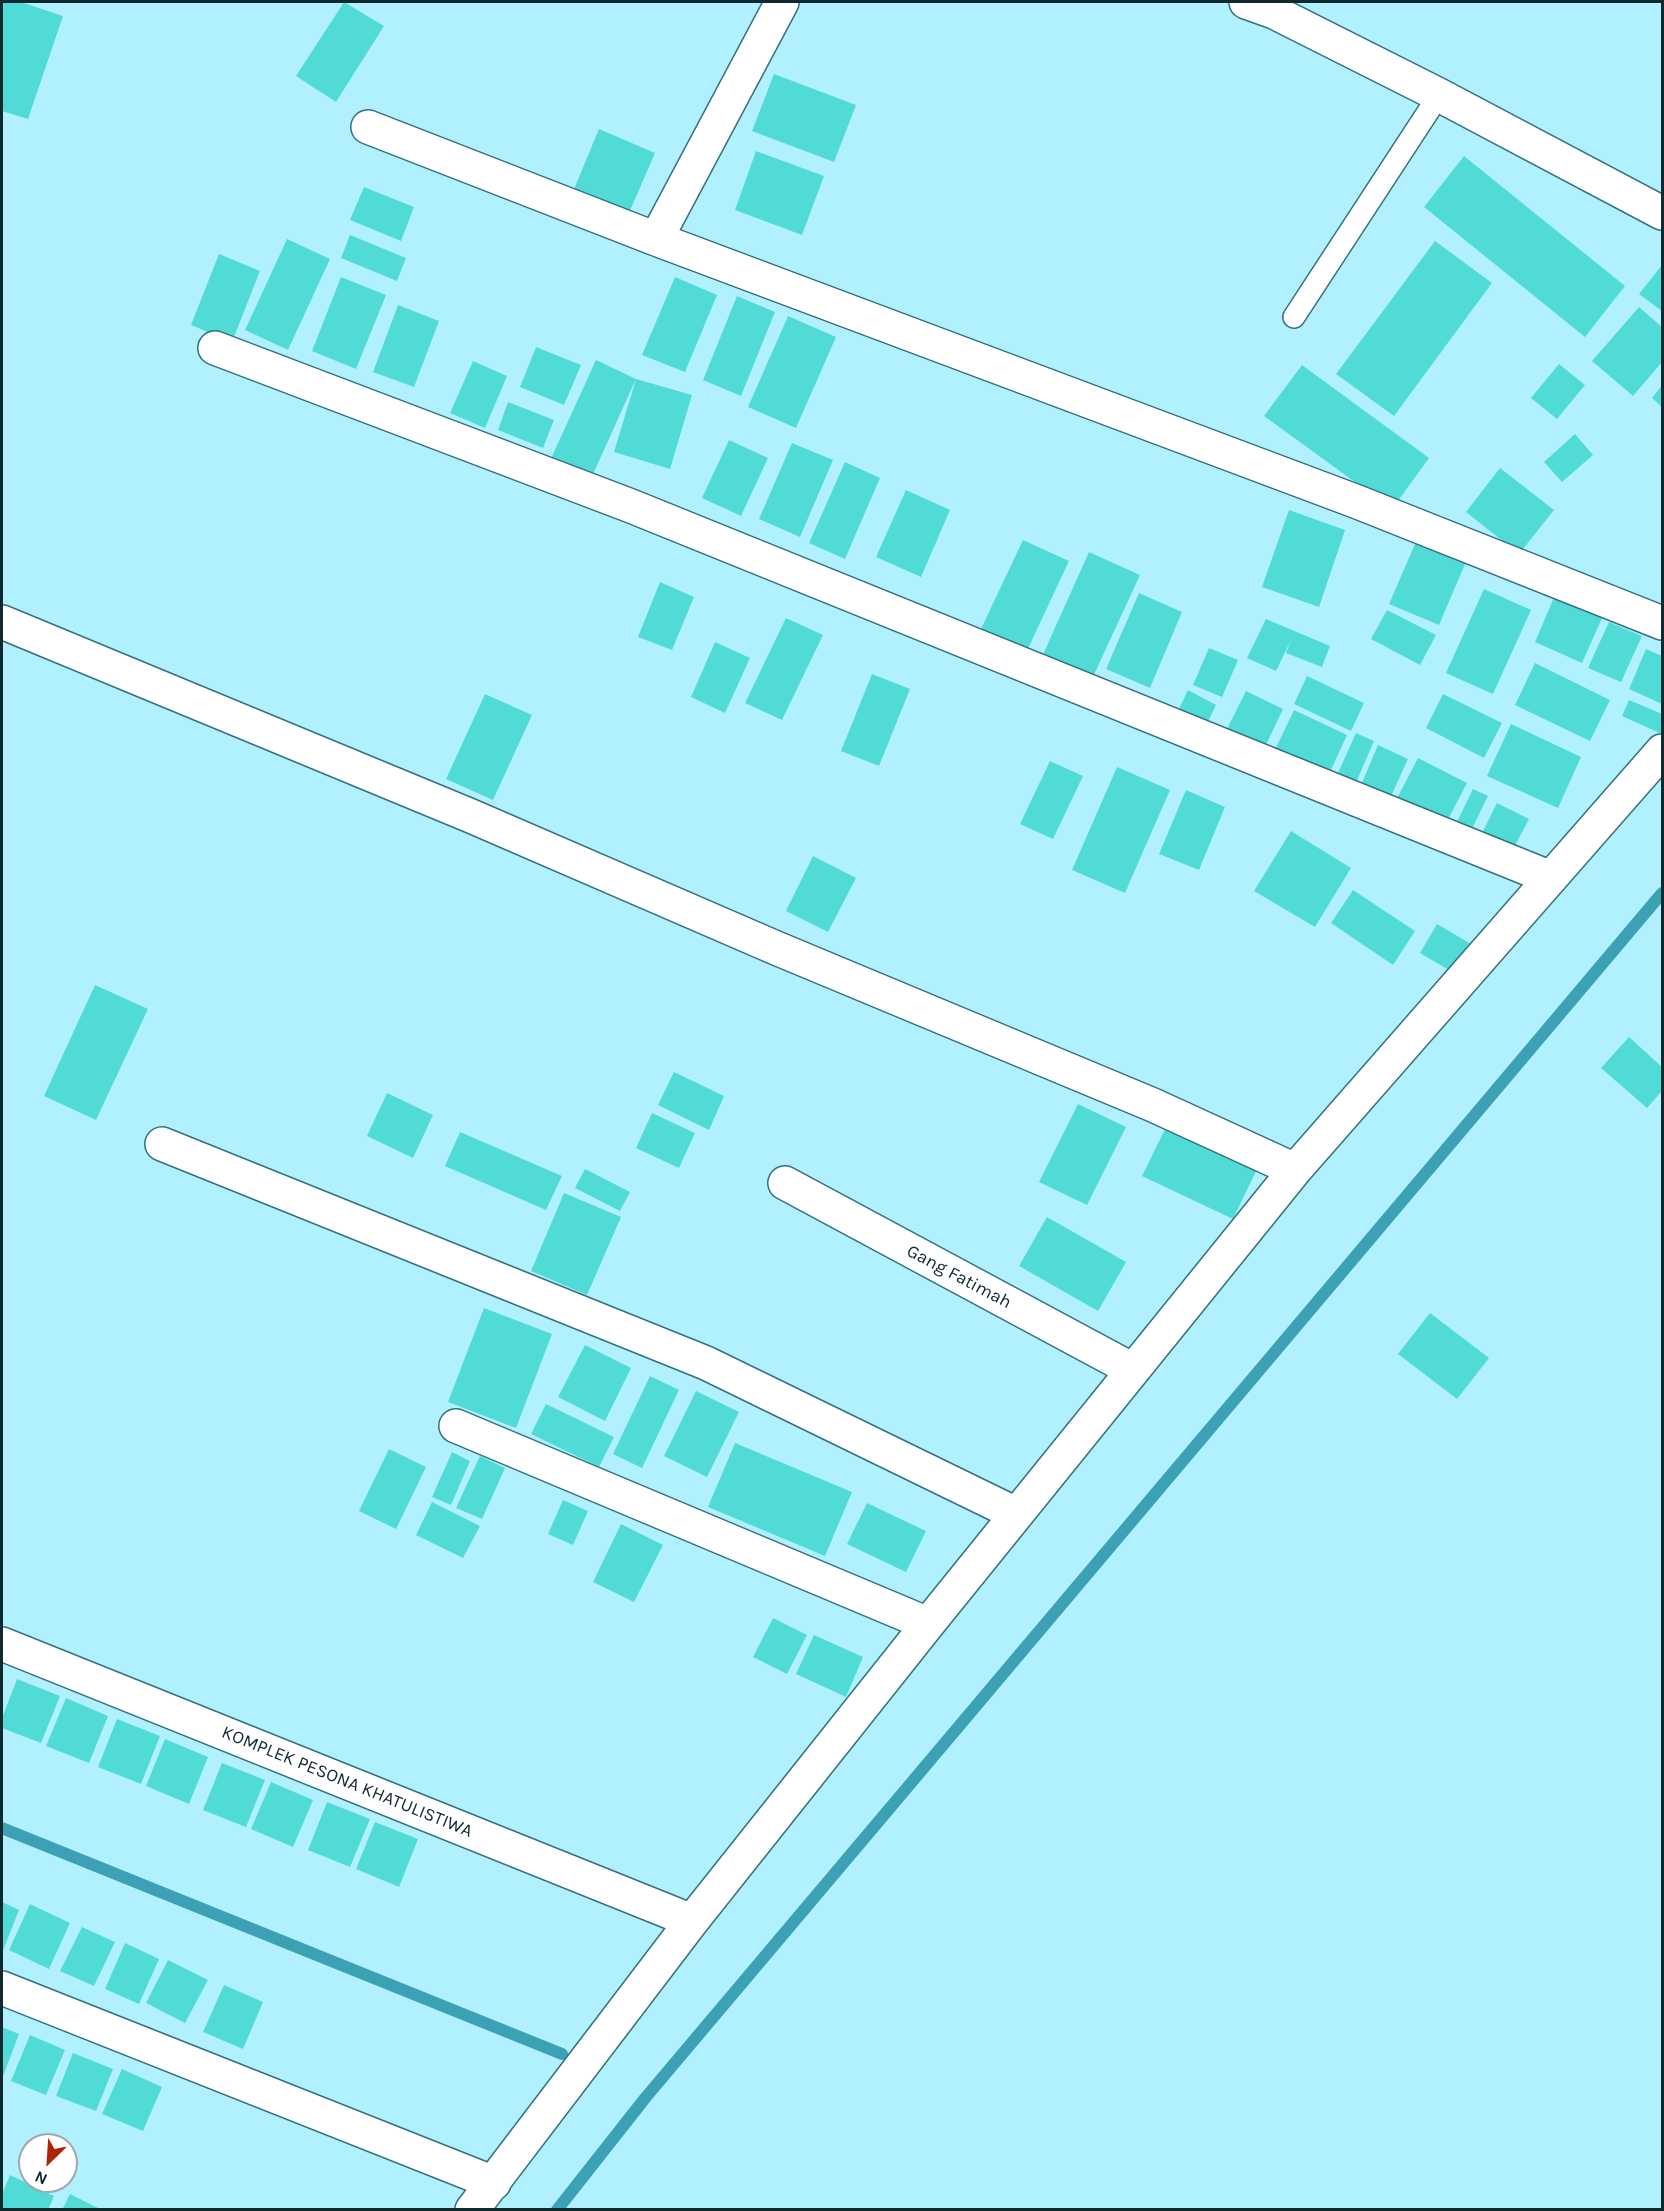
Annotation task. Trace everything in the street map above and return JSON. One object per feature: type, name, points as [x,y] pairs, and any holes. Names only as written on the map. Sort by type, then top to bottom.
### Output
[{"type":"street","points":[[656,239],[782,2]]},
{"type":"street","points":[[1246,2],[1274,12],[1439,95],[1662,213]]},
{"type":"street","points":[[368,127],[656,239],[1333,493],[1662,623]]},
{"type":"street","points":[[215,348],[631,506],[1551,878]]},
{"type":"street","points":[[2,622],[471,816],[776,948],[1153,1105],[1295,1170]]},
{"type":"street","points":[[472,2210],[692,1921],[1016,1514],[1295,1170],[1662,751]]},
{"type":"street","points":[[162,1144],[706,1363],[1016,1514]]},
{"type":"street","name":"Gang Fatimah","points":[[785,1183],[1133,1370]]},
{"type":"street","points":[[456,1426],[928,1624]]},
{"type":"street","name":"KOMPLEK PESONA KHATULISTIWA","points":[[2,1644],[692,1921]]},
{"type":"street","points":[[2,1988],[494,2183]]},
{"type":"lane","points":[[1294,317],[1439,95]]},
{"type":"building","points":[[2,2],[21,2],[63,16],[28,119],[2,111]]},
{"type":"building","points":[[344,2],[384,26],[336,102],[296,76]]},
{"type":"building","points":[[774,74],[856,105],[834,162],[752,131]]},
{"type":"building","points":[[599,129],[655,153],[629,213],[574,189]]},
{"type":"building","points":[[756,151],[824,176],[802,235],[735,210]]},
{"type":"building","points":[[1464,156],[1625,286],[1585,337],[1424,207]]},
{"type":"building","points":[[364,187],[414,207],[401,241],[350,220]]},
{"type":"building","points":[[350,235],[406,258],[397,281],[341,258]]},
{"type":"building","points":[[287,239],[330,259],[288,350],[245,330]]},
{"type":"building","points":[[1435,241],[1492,283],[1394,416],[1336,374]]},
{"type":"building","points":[[219,254],[260,271],[232,342],[191,325]]},
{"type":"building","points":[[1662,265],[1662,311],[1639,294]]},
{"type":"building","points":[[341,277],[386,295],[356,369],[312,351]]},
{"type":"building","points":[[675,277],[717,295],[685,372],[642,355]]},
{"type":"building","points":[[737,296],[775,312],[741,396],[703,380]]},
{"type":"building","points":[[398,305],[439,321],[414,387],[373,372]]},
{"type":"building","points":[[1639,307],[1662,327],[1662,362],[1633,396],[1592,361]]},
{"type":"building","points":[[788,316],[836,337],[796,428],[748,407]]},
{"type":"building","points":[[536,347],[581,365],[564,405],[520,387]]},
{"type":"building","points":[[596,360],[636,379],[589,483],[548,465]]},
{"type":"building","points":[[473,361],[507,376],[485,428],[450,413]]},
{"type":"building","points":[[1559,364],[1585,385],[1557,419],[1531,398]]},
{"type":"building","points":[[1302,365],[1429,458],[1392,509],[1264,416]]},
{"type":"building","points":[[636,379],[692,395],[670,469],[614,452]]},
{"type":"building","points":[[1662,385],[1662,407],[1652,398]]},
{"type":"building","points":[[508,402],[554,420],[543,448],[498,430]]},
{"type":"building","points":[[1575,434],[1593,455],[1562,482],[1544,462]]},
{"type":"building","points":[[729,440],[768,458],[741,516],[702,498]]},
{"type":"building","points":[[792,443],[833,460],[800,537],[759,519]]},
{"type":"building","points":[[845,462],[880,478],[845,559],[809,543]]},
{"type":"building","points":[[1500,468],[1554,510],[1519,554],[1466,512]]},
{"type":"building","points":[[906,490],[950,510],[921,577],[876,557]]},
{"type":"building","points":[[1289,510],[1345,530],[1319,607],[1262,587]]},
{"type":"building","points":[[1418,537],[1468,557],[1439,625],[1389,604]]},
{"type":"building","points":[[1023,540],[1069,561],[1026,653],[980,631]]},
{"type":"building","points":[[1089,552],[1140,575],[1091,681],[1041,659]]},
{"type":"building","points":[[660,582],[694,597],[672,650],[638,637]]},
{"type":"building","points":[[1484,589],[1531,610],[1493,694],[1446,673]]},
{"type":"building","points":[[1139,593],[1182,612],[1150,688],[1106,669]]},
{"type":"building","points":[[1555,595],[1603,616],[1582,663],[1535,642]]},
{"type":"building","points":[[1387,610],[1436,635],[1420,665],[1371,639]]},
{"type":"building","points":[[786,618],[823,635],[782,720],[745,703]]},
{"type":"building","points":[[1266,619],[1330,646],[1322,667],[1286,653],[1291,640],[1276,671],[1247,658]]},
{"type":"building","points":[[1609,622],[1642,636],[1621,682],[1588,668]]},
{"type":"building","points":[[715,642],[750,658],[725,713],[691,697]]},
{"type":"building","points":[[1209,648],[1238,660],[1222,697],[1193,685]]},
{"type":"building","points":[[1646,649],[1662,656],[1662,704],[1629,689]]},
{"type":"building","points":[[1535,663],[1610,700],[1590,741],[1515,705]]},
{"type":"building","points":[[872,674],[910,689],[879,766],[841,751]]},
{"type":"building","points":[[1307,676],[1364,703],[1351,731],[1294,704]]},
{"type":"building","points":[[1188,690],[1216,705],[1204,730],[1176,715]]},
{"type":"building","points":[[1246,691],[1283,709],[1265,747],[1227,729]]},
{"type":"building","points":[[485,694],[532,715],[493,800],[446,779]]},
{"type":"building","points":[[1443,694],[1502,723],[1484,758],[1426,728]]},
{"type":"building","points":[[1629,700],[1662,714],[1662,734],[1622,716]]},
{"type":"building","points":[[1294,710],[1347,735],[1326,781],[1272,756]]},
{"type":"building","points":[[1511,724],[1581,757],[1558,808],[1487,776]]},
{"type":"building","points":[[1356,733],[1374,741],[1352,792],[1333,784]]},
{"type":"building","points":[[1378,745],[1408,759],[1388,803],[1359,790]]},
{"type":"building","points":[[1418,758],[1467,783],[1443,829],[1394,804]]},
{"type":"building","points":[[1050,761],[1083,776],[1053,839],[1020,824]]},
{"type":"building","points":[[1117,767],[1170,790],[1125,893],[1072,870]]},
{"type":"building","points":[[1473,789],[1488,796],[1468,837],[1453,830]]},
{"type":"building","points":[[1186,790],[1225,807],[1199,870],[1159,854]]},
{"type":"building","points":[[1497,803],[1529,819],[1509,857],[1478,841]]},
{"type":"building","points":[[1291,831],[1351,868],[1315,927],[1254,891]]},
{"type":"building","points":[[813,856],[856,878],[828,932],[786,911]]},
{"type":"building","points":[[1353,890],[1415,931],[1393,965],[1331,923]]},
{"type":"building","points":[[1437,924],[1471,944],[1454,973],[1420,953]]},
{"type":"building","points":[[95,985],[148,1009],[96,1120],[44,1096]]},
{"type":"building","points":[[1629,1037],[1662,1067],[1662,1091],[1647,1108],[1601,1068]]},
{"type":"building","points":[[674,1072],[724,1096],[709,1130],[658,1105]]},
{"type":"building","points":[[387,1093],[433,1115],[413,1158],[367,1136]]},
{"type":"building","points":[[1078,1104],[1126,1127],[1087,1205],[1039,1182]]},
{"type":"building","points":[[652,1113],[695,1133],[679,1168],[636,1148]]},
{"type":"building","points":[[1170,1119],[1260,1163],[1233,1219],[1142,1176]]},
{"type":"building","points":[[460,1132],[562,1176],[546,1210],[445,1166]]},
{"type":"building","points":[[585,1169],[630,1192],[620,1211],[575,1188]]},
{"type":"building","points":[[564,1193],[621,1217],[587,1295],[531,1271]]},
{"type":"building","points":[[1047,1217],[1126,1262],[1098,1311],[1019,1266]]},
{"type":"building","points":[[484,1308],[552,1334],[516,1428],[448,1402]]},
{"type":"building","points":[[1430,1313],[1489,1358],[1457,1399],[1398,1354]]},
{"type":"building","points":[[585,1345],[631,1368],[605,1421],[558,1397]]},
{"type":"building","points":[[650,1376],[679,1390],[642,1468],[613,1454]]},
{"type":"building","points":[[696,1391],[739,1412],[707,1477],[664,1456]]},
{"type":"building","points":[[546,1404],[614,1437],[599,1467],[531,1434]]},
{"type":"building","points":[[735,1443],[852,1492],[825,1556],[708,1507]]},
{"type":"building","points":[[389,1449],[426,1467],[396,1529],[359,1511]]},
{"type":"building","points":[[452,1452],[470,1461],[451,1505],[432,1497]]},
{"type":"building","points":[[480,1456],[505,1468],[482,1519],[456,1508]]},
{"type":"building","points":[[563,1500],[588,1511],[573,1545],[548,1534]]},
{"type":"building","points":[[432,1502],[480,1526],[463,1558],[416,1535]]},
{"type":"building","points":[[867,1503],[926,1531],[906,1572],[847,1544]]},
{"type":"building","points":[[621,1524],[663,1545],[634,1602],[593,1582]]},
{"type":"building","points":[[773,1618],[807,1635],[787,1674],[753,1657]]},
{"type":"building","points":[[814,1635],[863,1657],[846,1697],[796,1674]]},
{"type":"building","points":[[17,1679],[60,1696],[41,1743],[2,1728],[2,1718]]},
{"type":"building","points":[[66,1698],[108,1716],[89,1763],[46,1746]]},
{"type":"building","points":[[117,1719],[160,1736],[141,1784],[98,1767]]},
{"type":"building","points":[[165,1739],[208,1757],[189,1804],[146,1786]]},
{"type":"building","points":[[222,1763],[265,1780],[246,1827],[203,1810]]},
{"type":"building","points":[[271,1782],[313,1800],[293,1847],[251,1829]]},
{"type":"building","points":[[327,1802],[370,1819],[350,1867],[308,1850]]},
{"type":"building","points":[[375,1822],[418,1839],[399,1887],[356,1869]]},
{"type":"building","points":[[2,1902],[19,1910],[2,1953]]},
{"type":"building","points":[[30,1904],[70,1923],[49,1969],[9,1950]]},
{"type":"building","points":[[82,1927],[115,1942],[94,1986],[60,1971]]},
{"type":"building","points":[[125,1943],[159,1959],[139,2004],[105,1989]]},
{"type":"building","points":[[168,1960],[208,1980],[185,2023],[146,2003]]},
{"type":"building","points":[[224,1985],[263,2002],[243,2049],[203,2032]]},
{"type":"building","points":[[2,2027],[19,2034],[2,2079]]},
{"type":"building","points":[[30,2035],[65,2050],[46,2095],[11,2081]]},
{"type":"building","points":[[73,2053],[113,2069],[96,2111],[56,2096]]},
{"type":"building","points":[[122,2069],[162,2087],[143,2131],[102,2114]]},
{"type":"building","points":[[10,2175],[18,2179],[18,2193],[48,2193],[54,2196],[48,2210],[2,2210],[2,2194]]},
{"type":"building","points":[[70,2194],[102,2210],[62,2210]]},
{"type":"waterway","points":[[557,2210],[646,2097],[1662,893]]},
{"type":"waterway","points":[[2,1828],[562,2054]]}]
